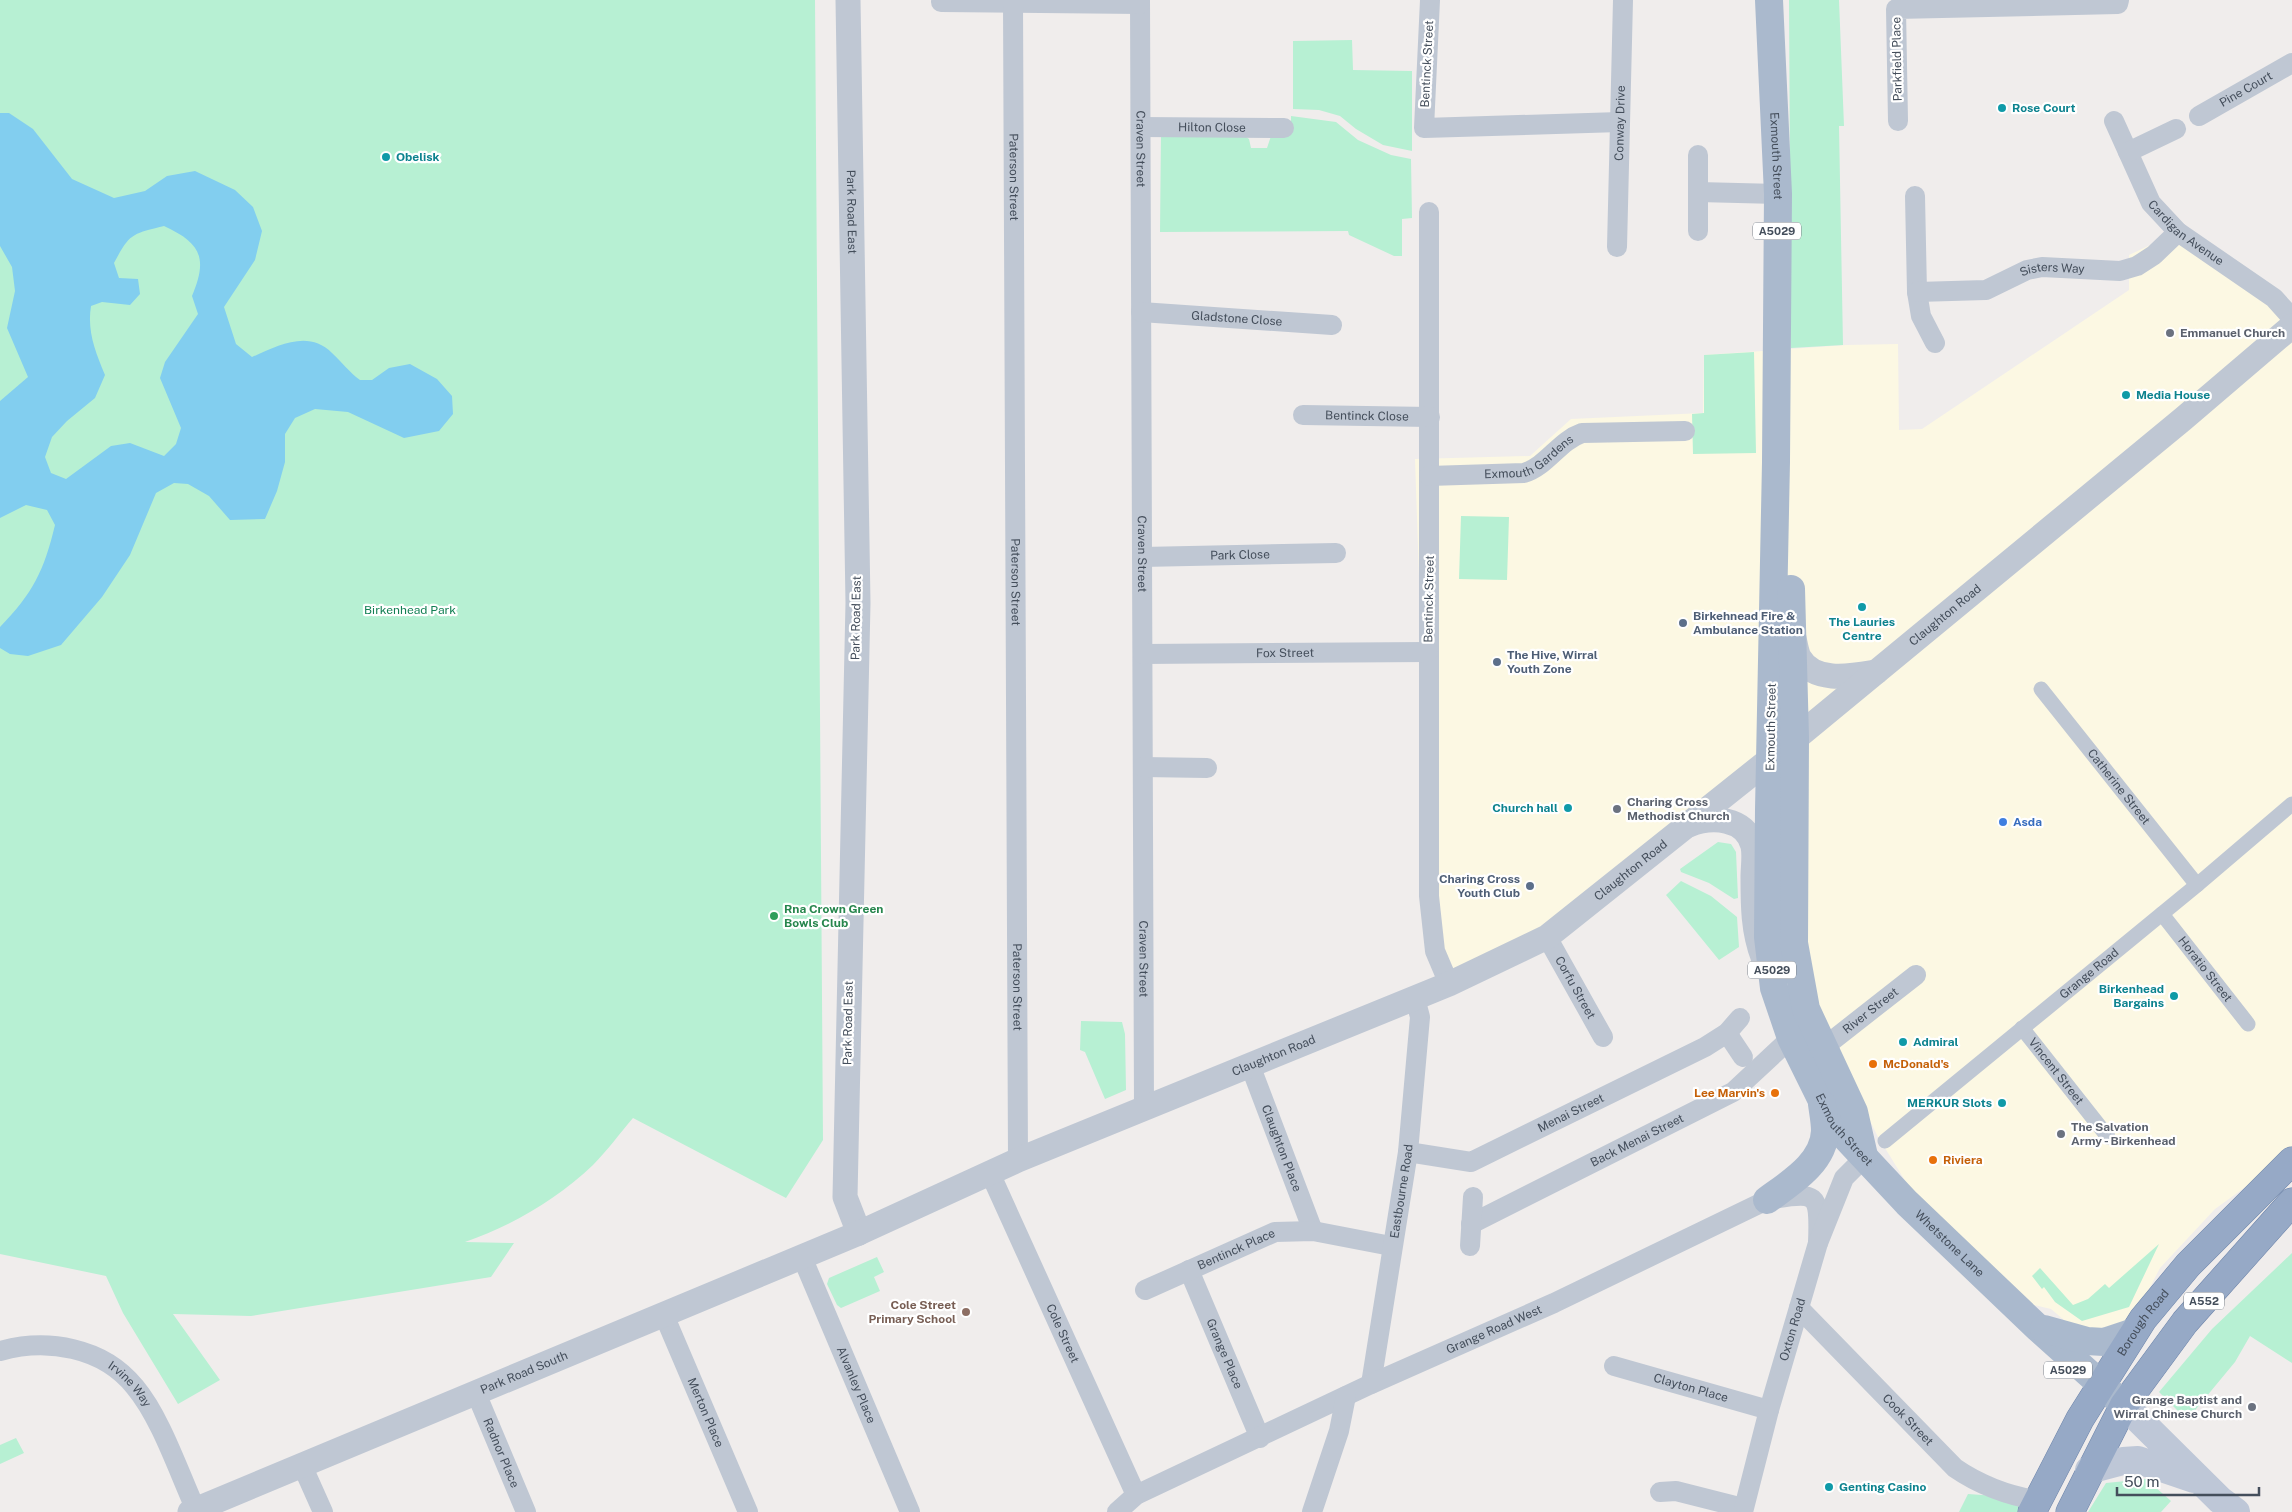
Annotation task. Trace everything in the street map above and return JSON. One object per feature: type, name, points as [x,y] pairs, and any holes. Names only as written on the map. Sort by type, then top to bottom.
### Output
[{"type":"highway","name":"Borough Road","points":[[2034,1506],[2080,1419],[2134,1332],[2188,1265],[2292,1161]]},
{"type":"highway","name":"A552","points":[[2070,1512],[2089,1470],[2124,1405],[2185,1322],[2292,1202]]},
{"type":"main road","name":"Exmouth Street","points":[[1769,0],[1778,194],[1776,462],[1768,937],[1774,988],[1791,1038],[1821,1099],[1834,1125],[1874,1149]]},
{"type":"main road","name":"Exmouth Street","points":[[1776,462],[1790,556],[1795,738],[1794,943],[1806,1010],[1854,1112],[1874,1149]]},
{"type":"main road","points":[[1767,1200],[1797,1178],[1818,1155],[1825,1132],[1821,1099]]},
{"type":"main road","name":"Whetstone Lane","points":[[1874,1149],[1907,1203],[2038,1328],[2124,1405],[2200,1481],[2236,1512]]},
{"type":"main road","name":"Whetstone Lane","points":[[2038,1328],[2087,1341],[2104,1342],[2134,1332]]},
{"type":"main road","name":"Whetstone Lane","points":[[2038,1328],[2076,1382],[2081,1401],[2080,1419]]},
{"type":"main road","points":[[2089,1470],[2124,1461],[2138,1460],[2200,1481]]},
{"type":"street","name":"Park Road East","points":[[848,0],[858,603],[845,1198],[858,1233]]},
{"type":"street","name":"Bentinck Street","points":[[1430,0],[1424,128],[1620,122]]},
{"type":"street","name":"Conway Drive","points":[[1617,247],[1623,0]]},
{"type":"street","points":[[942,2],[1140,2]]},
{"type":"street","name":"Craven Street","points":[[1140,2],[1144,1108]]},
{"type":"street","name":"Parkfield Place","points":[[1898,121],[1896,5],[2118,2]]},
{"type":"street","name":"Paterson Street","points":[[1013,3],[1018,1160]]},
{"type":"street","name":"Pine Court","points":[[2199,116],[2292,63]]},
{"type":"street","name":"Cardigan Avenue","points":[[2114,121],[2151,203],[2178,232],[2274,298],[2292,318]]},
{"type":"street","name":"Hilton Close","points":[[1141,127],[1284,128]]},
{"type":"street","points":[[2128,152],[2176,129]]},
{"type":"street","points":[[1698,155],[1698,231]]},
{"type":"street","points":[[1698,192],[1778,194]]},
{"type":"street","points":[[1915,196],[1917,292],[1921,316],[1935,343]]},
{"type":"street","name":"Bentinck Street","points":[[1429,212],[1429,896],[1435,951],[1449,984]]},
{"type":"street","name":"Sisters Way","points":[[1917,292],[1986,290],[2028,270],[2042,267],[2120,271],[2137,266],[2154,255],[2178,232]]},
{"type":"street","name":"Gladstone Close","points":[[1141,312],[1332,325]]},
{"type":"street","name":"Claughton Road","points":[[858,1233],[1018,1160],[1449,984],[1547,937],[1771,759],[2183,419],[2292,326]]},
{"type":"street","name":"Bentinck Close","points":[[1303,415],[1430,417]]},
{"type":"street","name":"Exmouth Gardens","points":[[1429,476],[1524,473],[1535,470],[1569,438],[1582,433],[1685,431]]},
{"type":"street","name":"Park Close","points":[[1142,557],[1336,553]]},
{"type":"street","points":[[1792,632],[1800,658],[1812,669],[1829,676],[1876,672]]},
{"type":"street","name":"Fox Street","points":[[1143,654],[1428,652]]},
{"type":"street","name":"Catherine Street","points":[[2041,688],[2197,885]]},
{"type":"street","points":[[1143,767],[1207,768]]},
{"type":"street","name":"Grange Road","points":[[1874,1149],[2162,914],[2292,804]]},
{"type":"street","points":[[1688,825],[1703,819],[1717,818],[1731,822],[1749,836],[1753,847],[1753,904],[1756,939],[1774,988]]},
{"type":"street","name":"Horatio Street","points":[[2162,914],[2248,1024]]},
{"type":"street","name":"Corfu Street","points":[[1547,937],[1603,1037]]},
{"type":"street","name":"River Street","points":[[1824,1047],[1916,975]]},
{"type":"street","name":"Eastbourne Road","points":[[1371,1384],[1391,1246],[1408,1152],[1420,1017],[1415,998]]},
{"type":"street","name":"Menai Street","points":[[1408,1152],[1471,1162],[1705,1047],[1734,1026],[1743,1057]]},
{"type":"street","name":"Vincent Street","points":[[2022,1028],[2108,1137]]},
{"type":"street","name":"Back Menai Street","points":[[1471,1224],[1733,1092],[1791,1038]]},
{"type":"street","name":"Claughton Place","points":[[1250,1065],[1313,1231]]},
{"type":"street","name":"Oxton Road","points":[[1743,1510],[1769,1410],[1818,1243],[1844,1178],[1874,1149]]},
{"type":"street","name":"Cole Street","points":[[990,1173],[1136,1496]]},
{"type":"street","name":"Grange Road West","points":[[1116,1512],[1136,1496],[1371,1384],[1554,1304],[1767,1200],[1805,1195],[1814,1200],[1819,1210],[1818,1243]]},
{"type":"street","points":[[1470,1246],[1473,1197]]},
{"type":"street","name":"Bentinck Place","points":[[1145,1290],[1275,1232],[1313,1231],[1391,1246]]},
{"type":"street","name":"Park Road South","points":[[193,1511],[858,1233]]},
{"type":"street","name":"Alvanley Place","points":[[802,1257],[910,1512]]},
{"type":"street","name":"Grange Place","points":[[1189,1270],[1260,1438]]},
{"type":"street","name":"Cook Street","points":[[1799,1308],[1955,1468],[1972,1480],[2024,1498],[2034,1506]]},
{"type":"street","name":"Merton Place","points":[[664,1315],[748,1512]]},
{"type":"street","name":"Irvine Way","points":[[0,1351],[36,1344],[78,1349],[108,1363],[135,1387],[150,1410],[193,1511]]},
{"type":"street","name":"Clayton Place","points":[[1614,1366],[1769,1410]]},
{"type":"street","name":"Radnor Place","points":[[476,1393],[526,1512]]},
{"type":"street","points":[[1312,1512],[1339,1431],[1346,1396]]},
{"type":"street","points":[[302,1465],[323,1512]]},
{"type":"street","points":[[1660,1492],[1676,1491],[1743,1510]]},
{"type":"shaded area","points":[[2178,232],[2292,318],[2292,1146],[2255,1180],[2215,1209],[2160,1268],[2132,1322],[2118,1331],[2071,1326],[2051,1309],[2030,1304],[1917,1200],[1877,1135],[1824,1029],[1805,949],[1784,749],[1597,896],[1449,984],[1429,870],[1415,459],[1530,456],[1571,419],[1703,413],[1704,355],[1846,345],[1898,344],[1899,430],[1922,429],[2129,290],[2129,255]]},
{"type":"green space","name":"Birkenhead Park","points":[[0,0],[815,0],[823,1140],[786,1198],[633,1118],[593,1165],[564,1189],[517,1220],[465,1242],[514,1243],[491,1277],[251,1316],[173,1314],[220,1380],[178,1404],[123,1313],[106,1276],[0,1254]]},
{"type":"green space","points":[[1789,0],[1839,0],[1844,126],[1839,126],[1843,345],[1791,348]]},
{"type":"green space","points":[[1352,40],[1353,70],[1412,71],[1412,151],[1383,145],[1356,129],[1340,116],[1319,110],[1293,109],[1293,41]]},
{"type":"green space","points":[[1291,116],[1336,122],[1358,140],[1391,155],[1411,159],[1412,218],[1402,219],[1402,256],[1394,256],[1349,235],[1348,231],[1160,232],[1161,132],[1237,131],[1249,139],[1251,148],[1267,148],[1271,136],[1291,130]]},
{"type":"green space","points":[[1754,352],[1756,453],[1693,454],[1692,414],[1704,413],[1704,355]]},
{"type":"green space","points":[[1461,516],[1509,517],[1507,580],[1459,579]]},
{"type":"green space","points":[[1718,842],[1731,844],[1736,852],[1738,898],[1734,899],[1709,883],[1681,872],[1680,869]]},
{"type":"green space","points":[[1681,881],[1711,896],[1737,917],[1739,947],[1719,960],[1666,895]]},
{"type":"green space","points":[[1081,1021],[1122,1022],[1125,1034],[1126,1090],[1105,1099],[1085,1052],[1080,1050]]},
{"type":"green space","points":[[2159,1244],[2129,1307],[2082,1321],[2055,1302],[2044,1287],[2042,1289],[2032,1276],[2040,1268],[2073,1305],[2088,1299],[2105,1284],[2109,1288]]},
{"type":"green space","points":[[2292,1253],[2292,1363],[2250,1336],[2235,1362],[2187,1420],[2159,1392],[2212,1329]]},
{"type":"green space","points":[[877,1257],[884,1272],[874,1277],[880,1291],[841,1308],[837,1305],[827,1284],[829,1278]]},
{"type":"green space","points":[[16,1438],[24,1453],[0,1464],[0,1445]]},
{"type":"green space","points":[[2146,1479],[2171,1501],[2161,1512],[2088,1512],[2106,1483]]},
{"type":"green space","points":[[1968,1494],[2024,1498],[2018,1512],[1959,1512]]},
{"type":"water","points":[[0,113],[9,113],[33,129],[72,179],[114,198],[145,191],[167,176],[195,171],[235,190],[253,207],[262,231],[255,260],[224,307],[236,344],[252,357],[272,348],[293,342],[313,342],[323,346],[332,353],[360,380],[372,380],[389,368],[410,364],[437,379],[452,396],[453,414],[439,431],[404,438],[348,412],[315,409],[295,418],[285,434],[285,462],[277,491],[265,519],[230,520],[209,496],[188,484],[174,483],[156,493],[130,555],[102,597],[61,645],[28,656],[10,654],[0,648],[0,627],[21,603],[36,580],[46,556],[55,525],[47,510],[26,505],[0,518],[0,401],[28,377],[7,328],[15,291],[12,267],[0,246]],"holes":[[[164,226],[176,232],[193,246],[198,253],[200,262],[200,271],[192,296],[198,314],[165,362],[160,378],[181,428],[176,444],[164,456],[130,443],[111,446],[66,479],[51,473],[45,457],[52,437],[67,421],[95,398],[105,375],[91,332],[91,306],[102,302],[130,305],[140,294],[138,279],[119,278],[114,263],[128,240],[138,233]]]},
{"type":"place","name":"Rose Court","points":[[2002,108]]},
{"type":"place","name":"Obelisk","points":[[386,157]]},
{"type":"place","name":"Emmanuel Church","points":[[2170,333]]},
{"type":"place","name":"Media House","points":[[2126,395]]},
{"type":"place","name":"The Lauries Centre","points":[[1862,607]]},
{"type":"place","name":"Birkehnead Fire & Ambulance Station","points":[[1683,623]]},
{"type":"place","name":"The Hive, Wirral Youth Zone","points":[[1497,662]]},
{"type":"place","name":"Church hall","points":[[1568,808]]},
{"type":"place","name":"Charing Cross Methodist Church","points":[[1617,809]]},
{"type":"place","name":"Asda","points":[[2003,822]]},
{"type":"place","name":"Charing Cross Youth Club","points":[[1530,886]]},
{"type":"place","name":"Rna Crown Green Bowls Club","points":[[774,916]]},
{"type":"place","name":"Birkenhead Bargains","points":[[2174,996]]},
{"type":"place","name":"Admiral","points":[[1903,1042]]},
{"type":"place","name":"McDonald's","points":[[1873,1064]]},
{"type":"place","name":"Lee Marvin's","points":[[1775,1093]]},
{"type":"place","name":"MERKUR Slots","points":[[2002,1103]]},
{"type":"place","name":"The Salvation Army - Birkenhead","points":[[2061,1134]]},
{"type":"place","name":"Riviera","points":[[1933,1160]]},
{"type":"place","name":"Cole Street Primary School","points":[[966,1312]]},
{"type":"place","name":"Grange Baptist and Wirral Chinese Church","points":[[2252,1407]]},
{"type":"place","name":"Genting Casino","points":[[1829,1487]]}]
